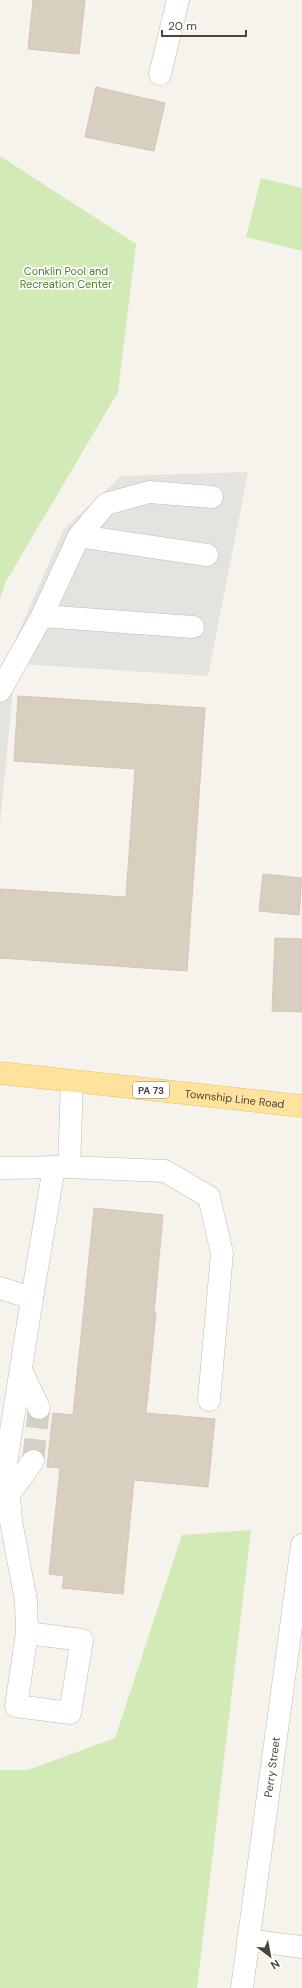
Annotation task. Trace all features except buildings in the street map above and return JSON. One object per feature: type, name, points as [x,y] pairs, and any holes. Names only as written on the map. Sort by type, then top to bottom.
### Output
[{"type":"main road","name":"Township Line Road","points":[[0,1074],[302,1106]]},
{"type":"street","points":[[160,74],[178,0]]},
{"type":"street","points":[[0,691],[42,616],[78,536],[106,504],[149,492],[212,497]]},
{"type":"street","points":[[78,536],[207,555]]},
{"type":"street","points":[[42,616],[193,627]]},
{"type":"street","points":[[27,1633],[26,1601],[11,1521],[9,1494],[3,1463],[21,1370],[32,1298],[61,1167],[72,1082]]},
{"type":"street","points":[[0,1168],[61,1167],[165,1171],[209,1197],[222,1253],[209,1400]]},
{"type":"street","points":[[0,1288],[32,1298]]},
{"type":"street","points":[[21,1370],[39,1408]]},
{"type":"street","points":[[9,1494],[33,1461]]},
{"type":"street","name":"Perry Street","points":[[242,1988],[302,1545]]},
{"type":"street","points":[[248,1940],[302,1947]]},
{"type":"green space","name":"Conklin Pool and Recreation Center","points":[[0,156],[136,244],[118,392],[5,583],[0,599]]},
{"type":"green space","points":[[261,178],[302,188],[302,251],[246,237]]},
{"type":"green space","points":[[251,1530],[197,1988],[0,1988],[0,1770],[28,1770],[115,1738],[182,1535]]},
{"type":"shaded area","points":[[248,472],[208,676],[5,663],[64,529],[121,476]]},
{"type":"shaded area","points":[[13,689],[0,824],[0,698]]},
{"type":"tunnel","points":[[33,1461],[39,1408]]}]
